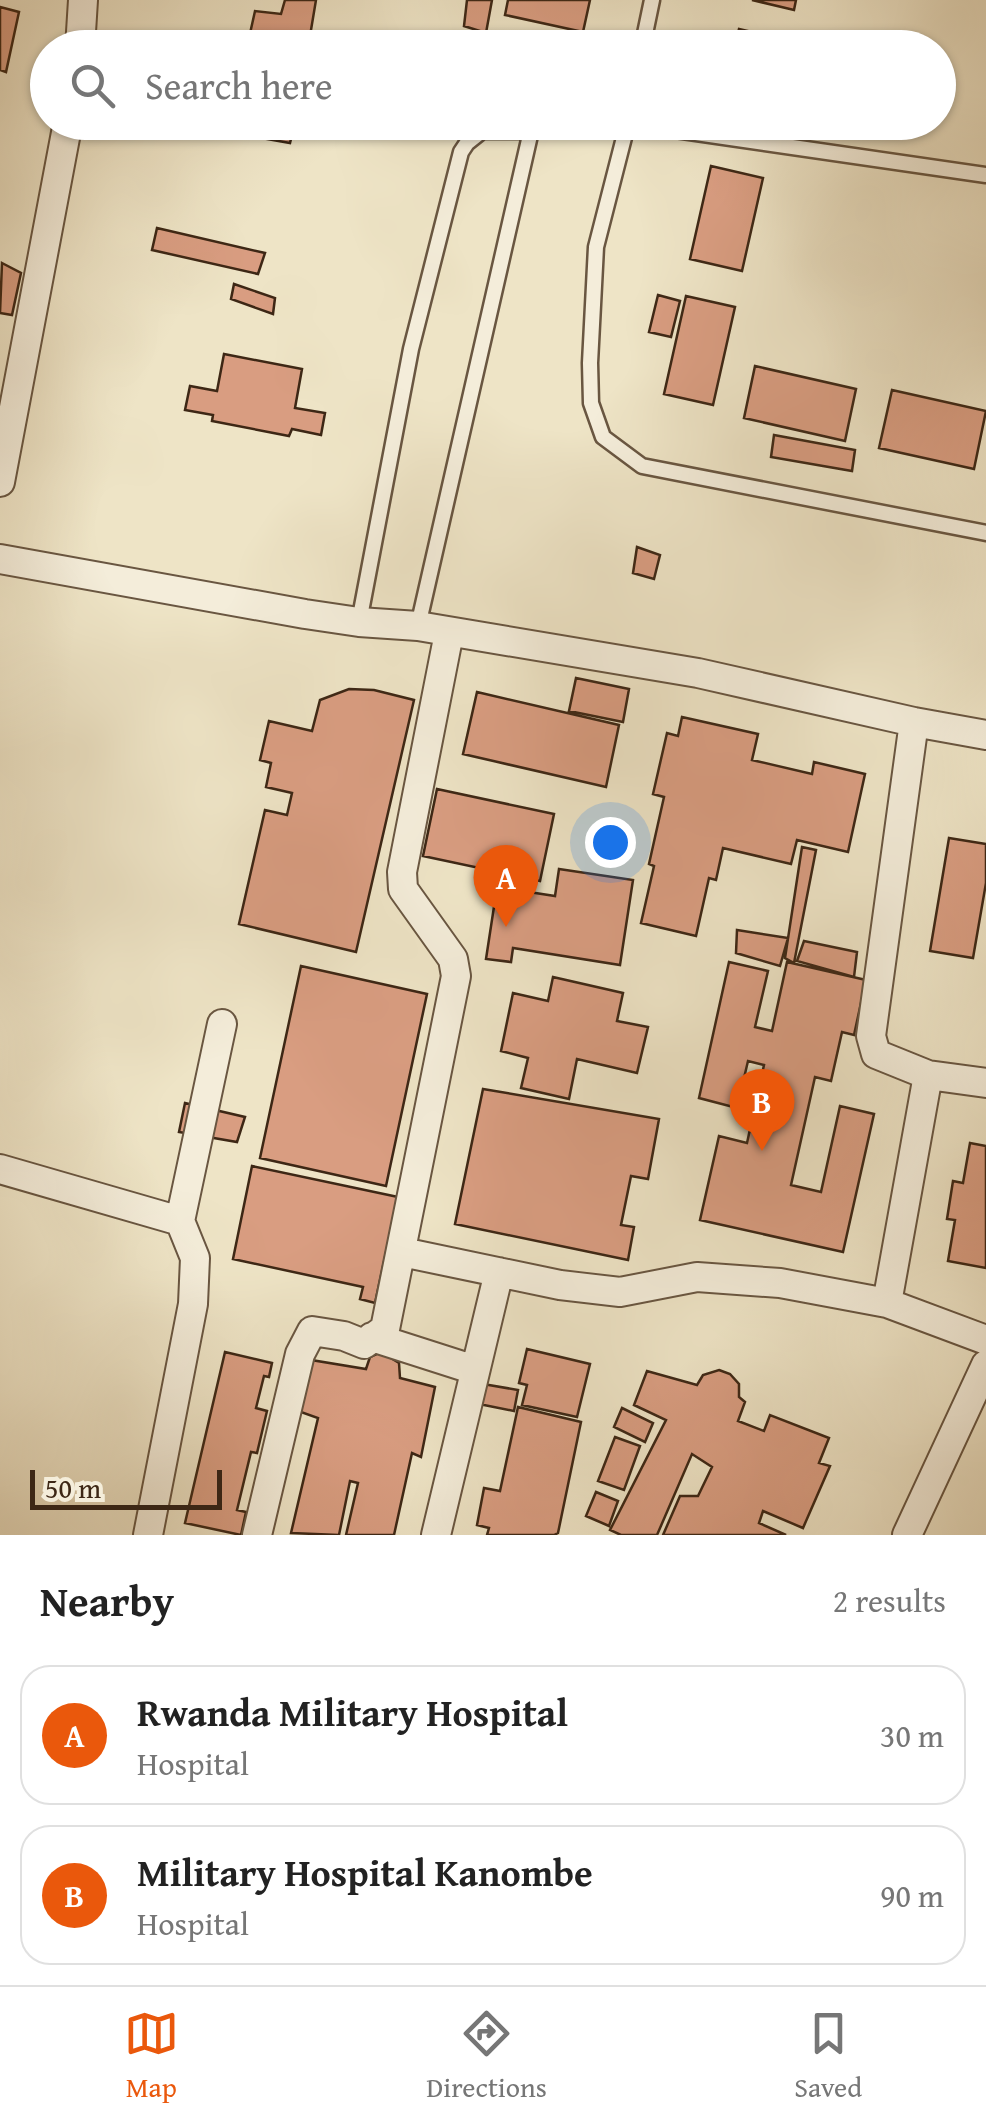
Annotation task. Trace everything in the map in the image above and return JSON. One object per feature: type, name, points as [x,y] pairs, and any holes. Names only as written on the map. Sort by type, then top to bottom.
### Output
[{"type":"street","points":[[81,30],[83,0]]},
{"type":"street","points":[[0,482],[65,140]]},
{"type":"street","points":[[0,560],[358,622],[418,626],[698,673],[986,735]]},
{"type":"street","points":[[257,1535],[306,1340],[312,1332],[344,1336],[364,1344],[385,1329],[402,1252],[456,976],[454,959],[404,889],[402,872],[449,632]]},
{"type":"street","points":[[914,722],[871,1036],[876,1054],[928,1076],[986,1084]]},
{"type":"street","points":[[148,1535],[193,1304],[195,1258],[180,1222],[222,1024]]},
{"type":"street","points":[[887,1303],[928,1076]]},
{"type":"street","points":[[0,1168],[180,1222]]},
{"type":"street","points":[[402,1252],[620,1292],[697,1277],[780,1283],[887,1303],[986,1340]]},
{"type":"street","points":[[436,1535],[499,1272]]},
{"type":"street","points":[[372,1338],[475,1370]]},
{"type":"street","points":[[908,1535],[986,1365]]},
{"type":"lane","points":[[646,30],[652,0]]},
{"type":"lane","points":[[358,622],[411,349],[460,152],[470,140]]},
{"type":"lane","points":[[418,626],[529,140]]},
{"type":"lane","points":[[624,140],[596,248],[591,402],[602,437],[642,466],[986,534]]},
{"type":"lane","points":[[745,140],[986,175]]},
{"type":"building","points":[[285,0],[316,0],[311,30],[251,30],[255,11],[281,14]]},
{"type":"building","points":[[467,0],[492,0],[487,30],[464,26]]},
{"type":"building","points":[[508,0],[590,0],[583,30],[505,15]]},
{"type":"building","points":[[752,0],[796,0],[794,10]]},
{"type":"building","points":[[0,7],[19,12],[6,72],[0,70]]},
{"type":"building","points":[[711,166],[763,178],[742,271],[690,259]]},
{"type":"building","points":[[157,228],[265,253],[258,274],[152,250]]},
{"type":"building","points":[[2,263],[21,273],[12,315],[0,313]]},
{"type":"building","points":[[234,284],[275,298],[273,314],[231,299]]},
{"type":"building","points":[[658,295],[680,301],[671,337],[649,332]]},
{"type":"building","points":[[686,296],[735,307],[713,405],[664,394]]},
{"type":"building","points":[[224,354],[302,369],[295,408],[325,413],[321,435],[292,429],[289,436],[212,421],[213,415],[185,410],[190,386],[217,391]]},
{"type":"building","points":[[755,366],[856,389],[845,441],[744,418]]},
{"type":"building","points":[[892,390],[986,411],[974,469],[879,448]]},
{"type":"building","points":[[774,435],[855,450],[852,471],[771,457]]},
{"type":"building","points":[[637,547],[660,555],[654,579],[633,573]]},
{"type":"building","points":[[576,678],[629,689],[623,722],[569,711]]},
{"type":"building","points":[[349,689],[374,690],[414,700],[356,952],[239,924],[265,810],[287,815],[292,793],[266,787],[271,763],[260,760],[269,721],[312,731],[320,700]]},
{"type":"building","points":[[477,692],[619,725],[606,787],[463,754]]},
{"type":"building","points":[[682,717],[758,734],[752,760],[812,774],[814,762],[865,774],[848,852],[797,840],[791,864],[723,848],[716,880],[709,878],[696,936],[641,923],[664,797],[653,794],[667,733],[678,736]]},
{"type":"building","points":[[437,789],[554,814],[540,881],[423,856]]},
{"type":"building","points":[[949,838],[986,844],[986,883],[973,958],[930,951]]},
{"type":"building","points":[[802,847],[816,850],[794,963],[785,958]]},
{"type":"building","points":[[559,869],[633,880],[620,965],[513,948],[511,962],[486,959],[497,887],[555,896]]},
{"type":"building","points":[[737,930],[788,938],[780,966],[736,953]]},
{"type":"building","points":[[804,941],[857,952],[854,977],[797,961]]},
{"type":"building","points":[[729,962],[768,971],[755,1027],[772,1031],[787,962],[866,980],[854,1035],[842,1032],[831,1081],[815,1077],[791,1185],[821,1192],[840,1106],[874,1114],[843,1252],[700,1220],[719,1136],[747,1143],[764,1065],[748,1061],[737,1108],[699,1098]]},
{"type":"building","points":[[301,966],[427,994],[386,1186],[260,1158]]},
{"type":"building","points":[[553,977],[623,993],[617,1021],[648,1027],[637,1073],[577,1059],[569,1099],[521,1088],[528,1058],[501,1051],[513,993],[548,1001]]},
{"type":"building","points":[[483,1089],[659,1119],[648,1179],[631,1176],[621,1225],[634,1227],[628,1260],[455,1224]]},
{"type":"building","points":[[185,1103],[245,1117],[237,1142],[179,1132]]},
{"type":"building","points":[[970,1143],[986,1146],[986,1268],[948,1261],[955,1220],[947,1219],[953,1181],[963,1183]]},
{"type":"building","points":[[252,1166],[398,1197],[375,1303],[360,1299],[363,1287],[233,1259]]},
{"type":"building","points":[[527,1349],[590,1364],[577,1417],[522,1405],[527,1385],[519,1383]]},
{"type":"building","points":[[225,1352],[272,1363],[269,1377],[264,1376],[256,1408],[267,1411],[257,1453],[251,1452],[237,1510],[246,1512],[241,1535],[185,1523]]},
{"type":"building","points":[[381,1352],[399,1363],[400,1378],[435,1387],[421,1457],[412,1453],[394,1535],[346,1535],[358,1483],[350,1481],[339,1535],[291,1533],[318,1418],[298,1411],[311,1360],[366,1369],[370,1357]]},
{"type":"building","points":[[719,1370],[730,1374],[739,1384],[739,1397],[745,1402],[738,1421],[764,1431],[770,1415],[829,1438],[819,1463],[830,1466],[803,1528],[763,1511],[759,1523],[786,1535],[663,1535],[680,1496],[698,1496],[712,1467],[692,1454],[657,1535],[621,1535],[610,1530],[666,1420],[634,1405],[647,1371],[697,1385],[703,1375]]},
{"type":"building","points":[[483,1384],[518,1390],[514,1411],[479,1404]]},
{"type":"building","points":[[518,1407],[581,1422],[558,1533],[554,1535],[487,1535],[489,1528],[477,1525],[484,1488],[500,1491]]},
{"type":"building","points":[[622,1408],[653,1423],[645,1442],[614,1427]]},
{"type":"building","points":[[615,1437],[640,1446],[624,1490],[598,1481]]},
{"type":"building","points":[[596,1492],[618,1501],[609,1526],[586,1516]]},
{"type":"place","name":"Rwanda Military Hospital","points":[[506,927]]},
{"type":"place","name":"Military Hospital Kanombe","points":[[762,1151]]}]
